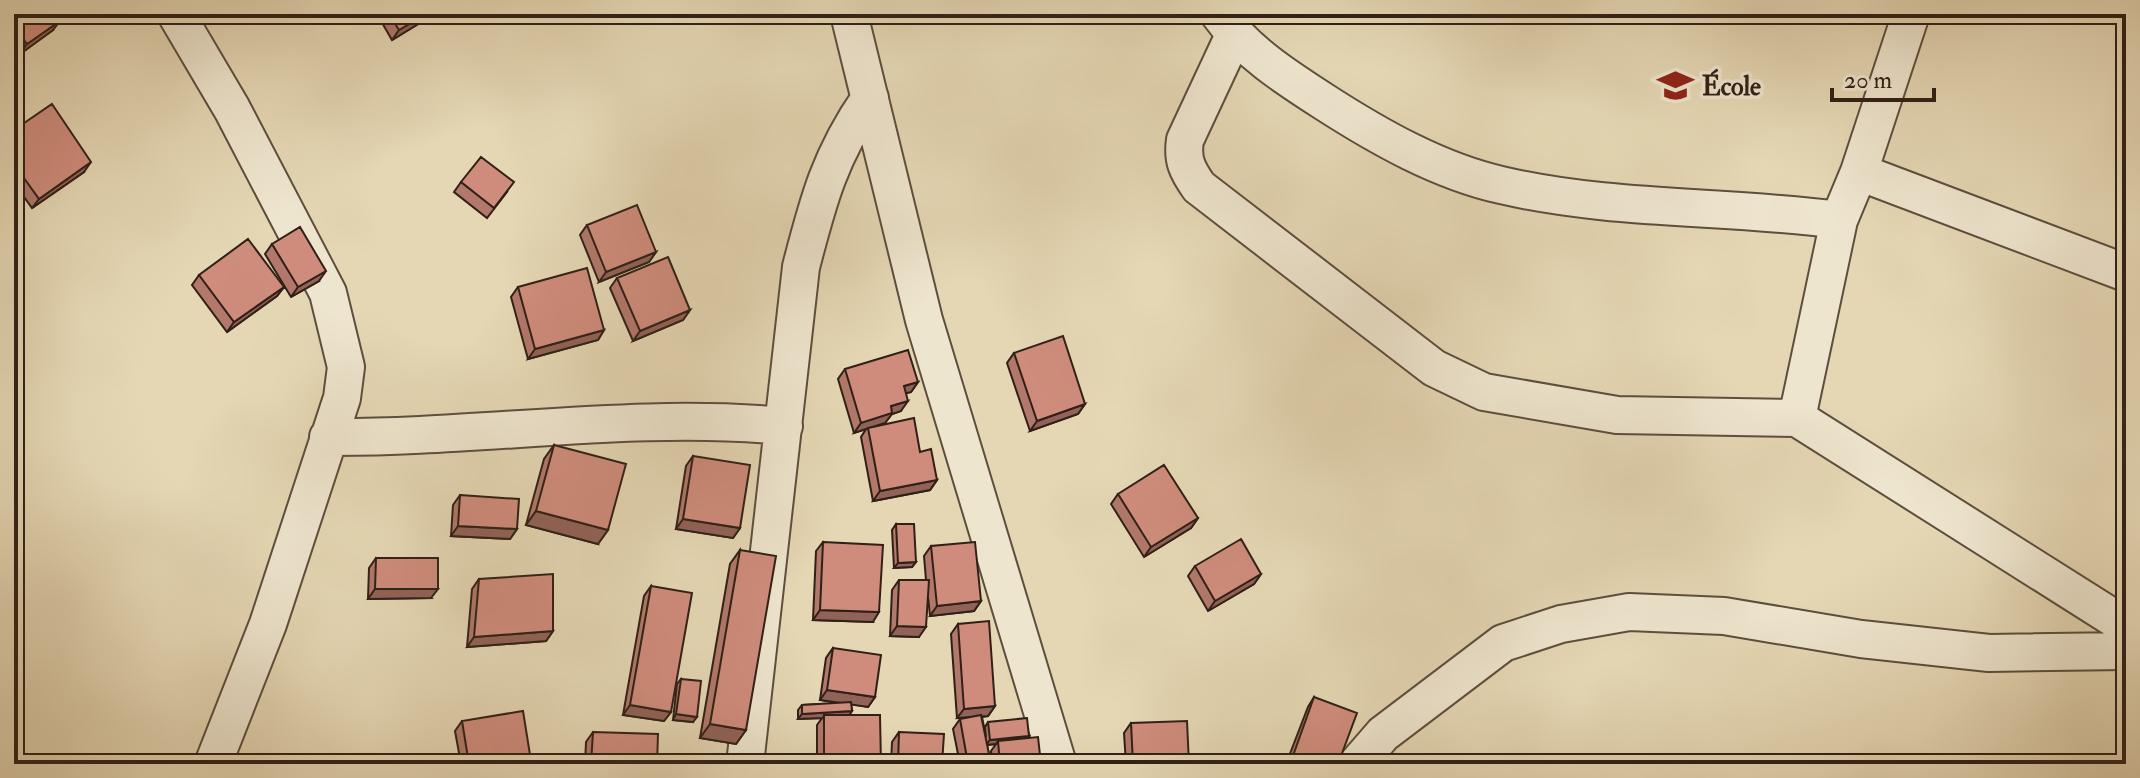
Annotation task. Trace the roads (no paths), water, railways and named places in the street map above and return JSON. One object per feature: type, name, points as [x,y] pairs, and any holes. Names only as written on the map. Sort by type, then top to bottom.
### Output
[{"type":"street","points":[[176,14],[232,109],[328,293],[346,367],[342,398],[268,624],[213,764]]},
{"type":"street","points":[[849,14],[924,320],[1058,764]]},
{"type":"street","points":[[1797,418],[1839,220],[1859,172],[1911,14]]},
{"type":"street","points":[[1839,220],[1768,210],[1575,199],[1498,185],[1431,161],[1361,126],[1291,81],[1227,25],[1185,140],[1183,156],[1187,170],[1199,187],[1434,368],[1484,392],[1617,415],[1797,418],[2126,626]]},
{"type":"street","points":[[745,764],[801,267],[820,194],[836,150],[870,98]]},
{"type":"street","points":[[1859,172],[2126,273]]},
{"type":"street","points":[[328,437],[409,438],[714,420],[784,426]]},
{"type":"street","points":[[1357,764],[1383,734],[1503,643],[1561,624],[1629,612],[1724,616],[1861,639],[1989,653],[2126,651]]},
{"type":"place","name":"École","points":[[1676,86]]}]
